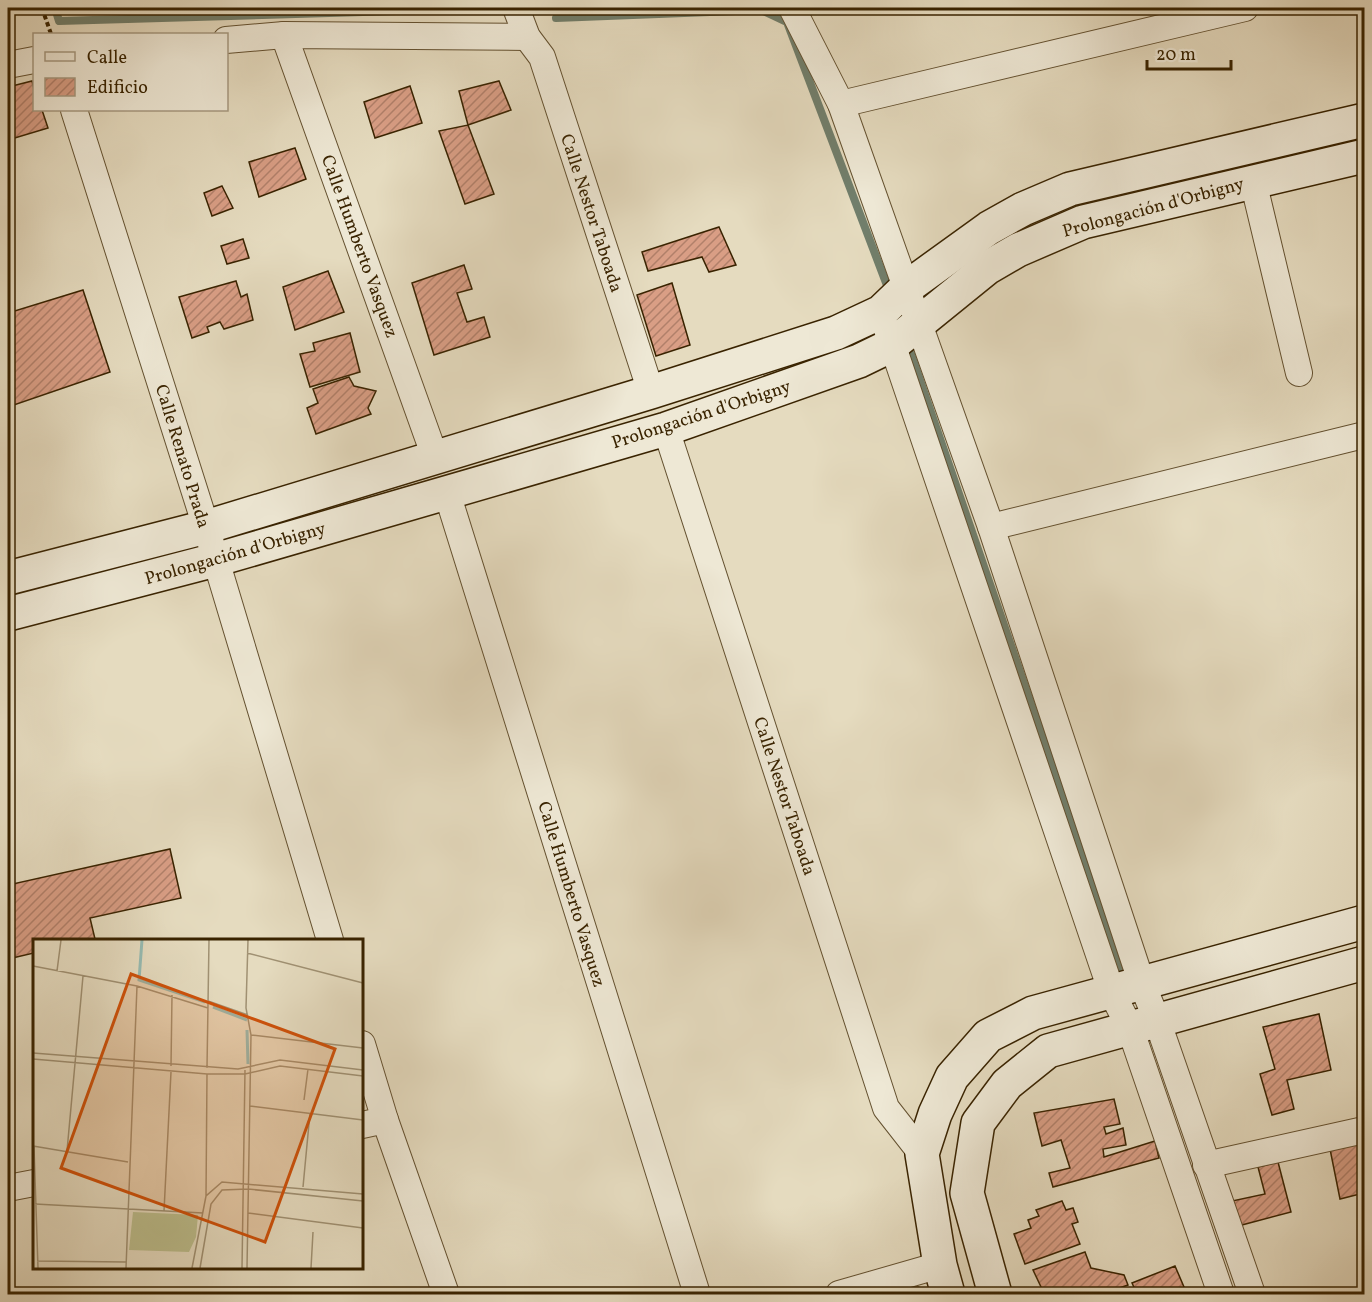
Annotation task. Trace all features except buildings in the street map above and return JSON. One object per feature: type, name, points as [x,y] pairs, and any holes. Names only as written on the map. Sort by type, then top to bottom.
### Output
[{"type":"main road","name":"Prolongación d'Orbigny","points":[[8,578],[206,527],[651,392],[836,333],[881,312],[906,288],[989,228],[1023,209],[1070,189],[1365,120]]},
{"type":"main road","name":"Prolongación d'Orbigny","points":[[8,614],[215,561],[666,429],[859,360],[892,345],[987,268],[1018,250],[1083,222],[1365,156]]},
{"type":"main road","points":[[944,1280],[922,1154],[935,1114],[952,1077],[988,1036],[1034,1013],[1365,922]]},
{"type":"main road","points":[[995,1294],[967,1193],[978,1123],[1007,1084],[1048,1052],[1365,963]]},
{"type":"street","name":"Calle Nestor Taboada","points":[[516,8],[527,37],[542,57],[651,392]]},
{"type":"street","points":[[792,8],[841,104],[991,527],[1127,988]]},
{"type":"street","points":[[841,104],[1245,8]]},
{"type":"street","points":[[228,40],[284,34],[527,37]]},
{"type":"street","name":"Calle Humberto Vasquez","points":[[284,34],[435,457]]},
{"type":"street","points":[[8,65],[33,60]]},
{"type":"street","name":"Calle Renato Prada","points":[[74,111],[206,527],[330,939]]},
{"type":"street","points":[[1253,181],[1299,373]]},
{"type":"street","points":[[881,312],[1127,988],[1206,1165],[1252,1294]]},
{"type":"street","name":"Calle Nestor Taboada","points":[[666,429],[886,1108],[922,1154]]},
{"type":"street","points":[[991,527],[1364,438]]},
{"type":"street","name":"Calle Humberto Vasquez","points":[[447,493],[697,1294]]},
{"type":"street","points":[[1143,1024],[1221,1294]]},
{"type":"street","points":[[363,1051],[373,1122],[446,1294]]},
{"type":"street","points":[[1206,1165],[1365,1130]]},
{"type":"street","points":[[8,1188],[33,1183]]},
{"type":"street","points":[[839,1294],[944,1280]]},
{"type":"path","points":[[42,8],[51,33]]},
{"type":"green space","points":[[917,1286],[930,1294],[889,1294]]},
{"type":"waterway","points":[[55,8],[59,21],[497,8]]},
{"type":"waterway","points":[[556,18],[761,10],[787,22],[888,288]]},
{"type":"waterway","points":[[911,354],[1122,969]]}]
